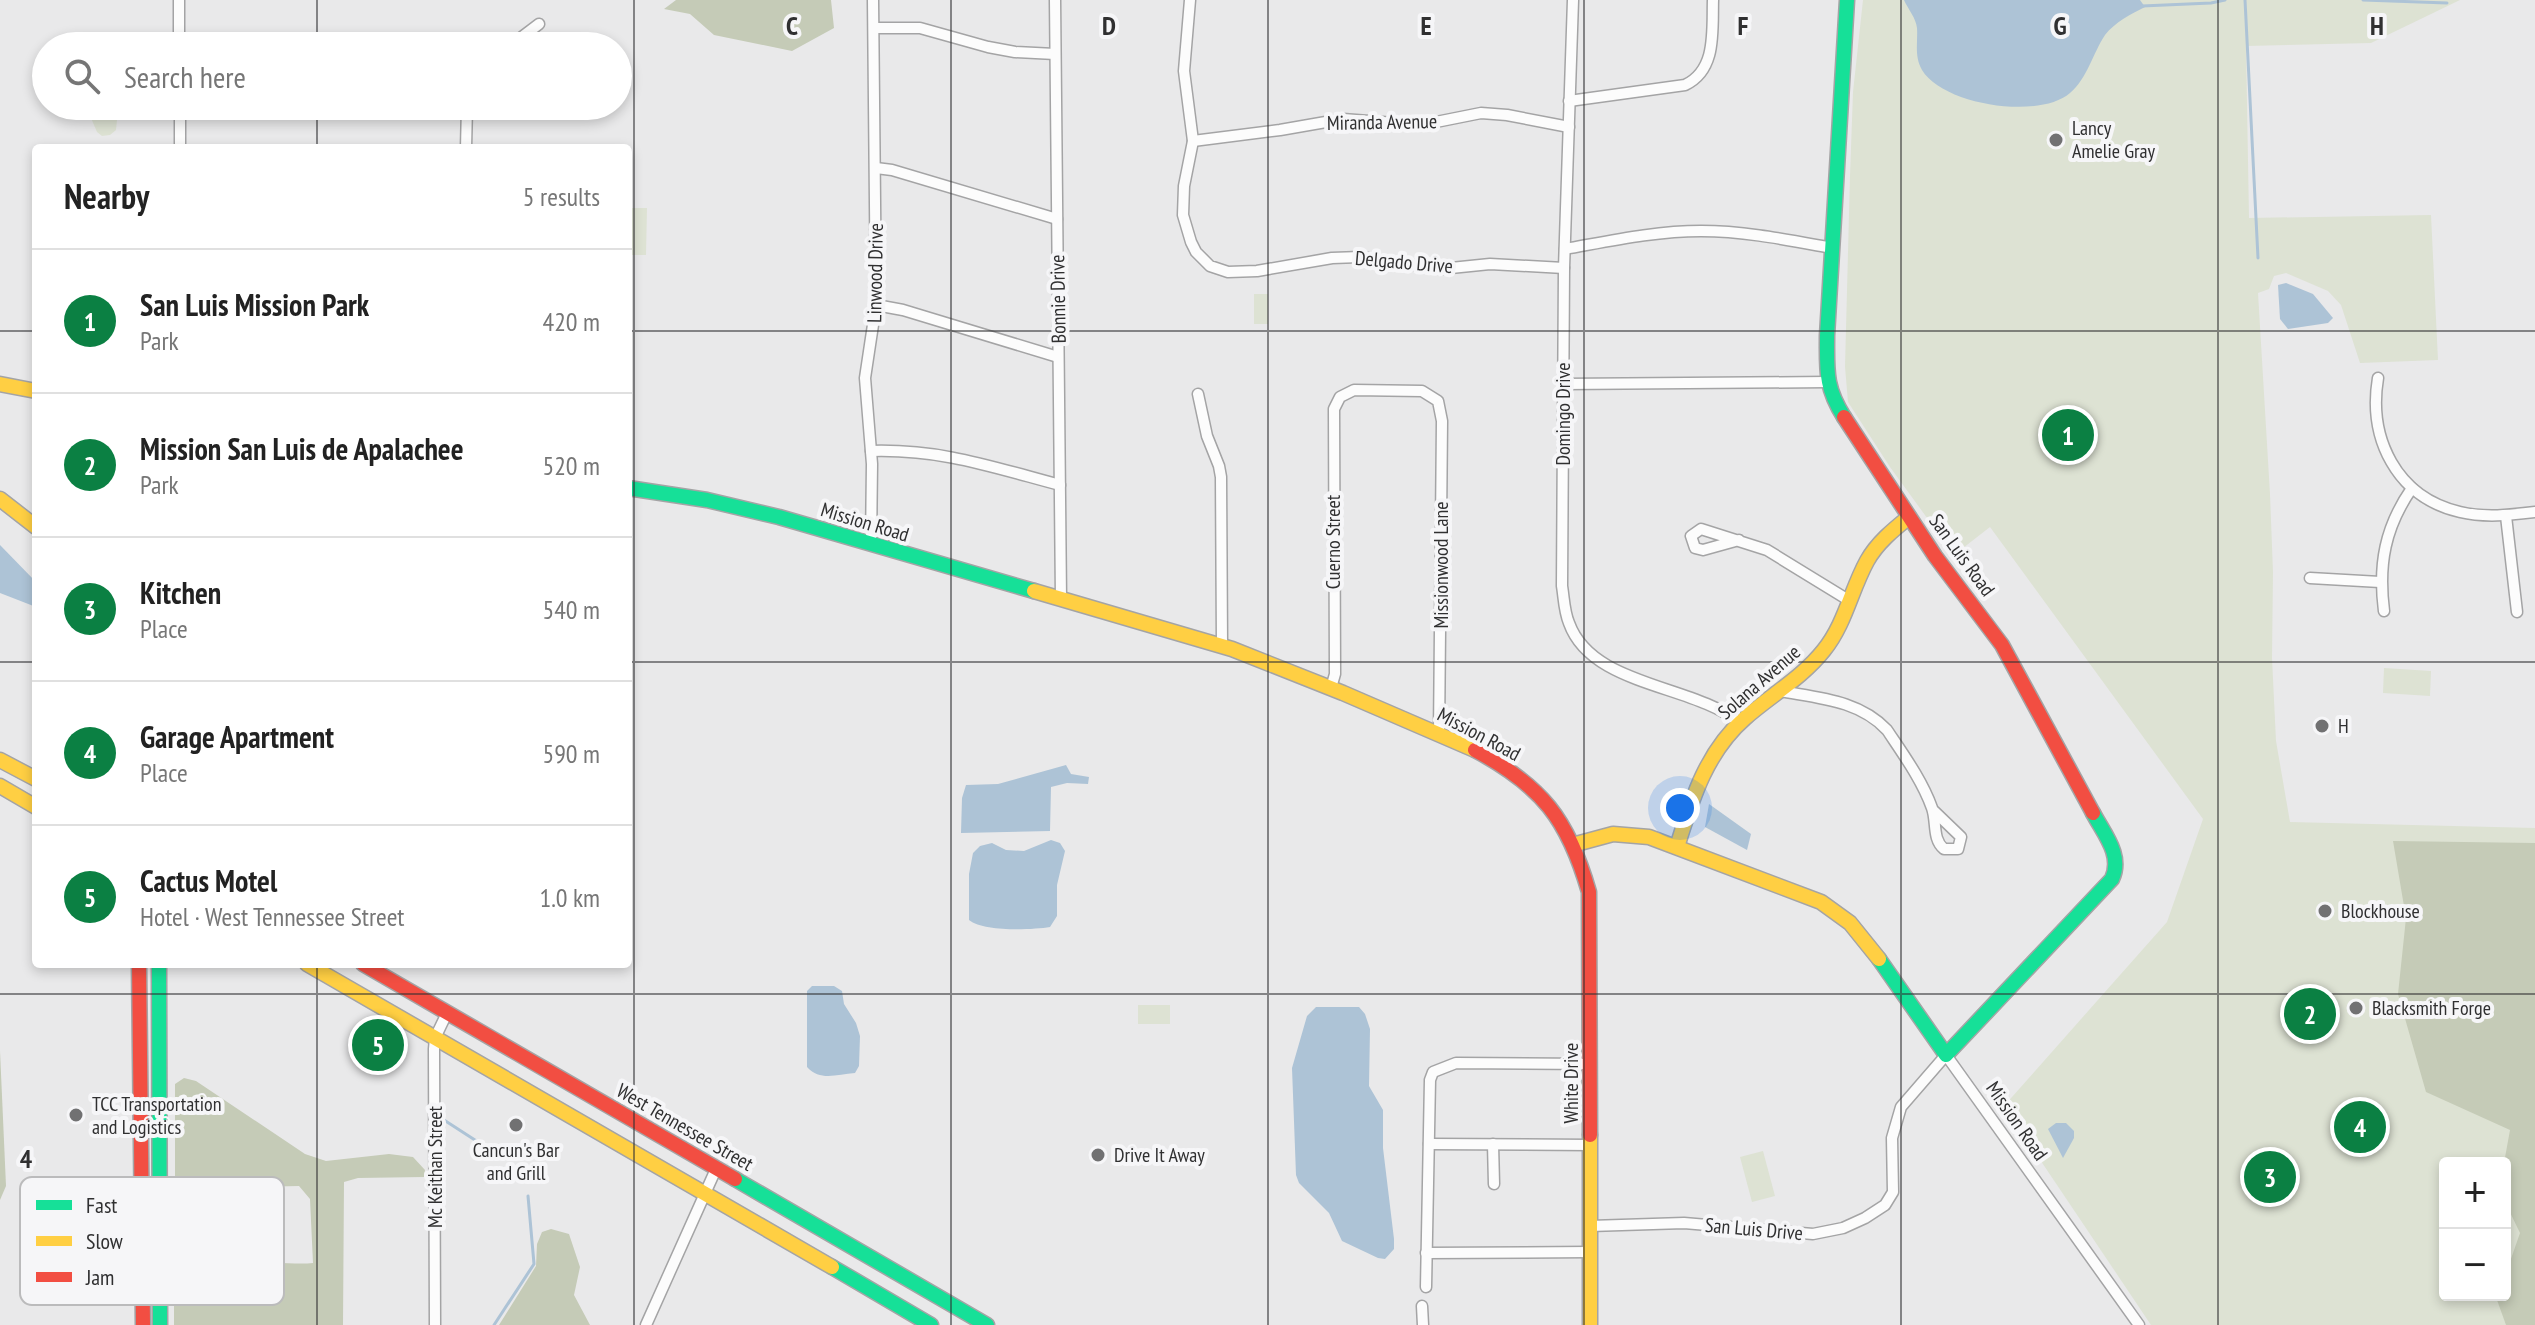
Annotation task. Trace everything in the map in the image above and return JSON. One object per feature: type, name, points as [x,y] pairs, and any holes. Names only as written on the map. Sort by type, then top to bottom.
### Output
[{"type":"street","points":[[179,0],[179,32]]},
{"type":"street","name":"Linwood Drive","points":[[871,545],[871,451],[865,378],[876,305],[873,0]]},
{"type":"street","name":"Bonnie Drive","points":[[1055,0],[1061,599]]},
{"type":"street","points":[[1190,0],[1184,71],[1193,141]]},
{"type":"street","name":"Domingo Drive","points":[[1573,0],[1563,384],[1562,586],[1569,623],[1585,649],[1610,667],[1725,711],[1740,723]]},
{"type":"street","points":[[1569,101],[1685,85],[1700,76],[1709,58],[1713,0]]},
{"type":"street","name":"San Luis Road","points":[[1847,0],[1827,336],[1828,382],[1834,402],[1935,556],[2002,645],[2117,859],[2116,874],[2111,882],[1946,1055]]},
{"type":"street","points":[[528,32],[539,24]]},
{"type":"street","points":[[874,28],[920,28],[988,47],[1055,54]]},
{"type":"street","name":"Miranda Avenue","points":[[1193,141],[1343,119],[1421,125],[1481,113],[1569,127]]},
{"type":"street","points":[[180,120],[180,144]]},
{"type":"street","points":[[466,144],[467,120]]},
{"type":"street","name":"Delgado Drive","points":[[1193,141],[1184,186],[1183,215],[1191,242],[1210,266],[1228,272],[1257,271],[1332,258],[1360,257],[1441,269],[1503,263],[1564,268]]},
{"type":"street","points":[[876,168],[892,170],[1057,219]]},
{"type":"street","points":[[1565,249],[1643,235],[1699,231],[1759,235],[1832,248]]},
{"type":"street","points":[[876,305],[903,310],[1058,357]]},
{"type":"street","points":[[2378,378],[2377,430],[2387,456],[2412,488],[2432,502],[2459,512],[2506,516],[2535,512]]},
{"type":"street","points":[[1563,384],[1828,382]]},
{"type":"street","points":[[0,384],[32,390]]},
{"type":"street","name":"Missionwood Lane","points":[[1340,397],[1354,390],[1422,391],[1435,396],[1441,407],[1439,735]]},
{"type":"street","points":[[1198,394],[1203,423],[1221,477],[1222,645]]},
{"type":"street","name":"Cuerno Street","points":[[1331,688],[1335,674],[1332,418],[1340,397]]},
{"type":"street","points":[[871,451],[951,456],[1060,485]]},
{"type":"street","points":[[2384,611],[2380,582],[2384,545],[2389,528],[2412,488]]},
{"type":"street","name":"Mission Road","points":[[632,489],[754,510],[1222,645],[1331,688],[1503,767],[1545,801],[1576,844],[1591,838],[1626,834],[1649,837],[1794,891],[1835,911],[1867,942],[2139,1325]]},
{"type":"street","points":[[0,499],[32,524]]},
{"type":"street","points":[[2506,516],[2517,612]]},
{"type":"street","name":"Solana Avenue","points":[[1677,847],[1705,766],[1723,739],[1825,649],[1836,632],[1869,558],[1909,517]]},
{"type":"street","points":[[1739,540],[1767,550],[1850,601]]},
{"type":"street","points":[[2310,578],[2380,582]]},
{"type":"street","points":[[1780,691],[1854,706],[1878,720],[1907,761],[1934,811]]},
{"type":"street","points":[[0,760],[32,777]]},
{"type":"street","points":[[0,785],[24,785],[32,781]]},
{"type":"street","points":[[0,785],[32,805]]},
{"type":"street","name":"White Drive","points":[[1576,844],[1589,892],[1590,1325]]},
{"type":"street","points":[[139,968],[142,1177]]},
{"type":"street","points":[[159,968],[159,1177]]},
{"type":"street","points":[[314,968],[931,1325]]},
{"type":"street","name":"West Tennessee Street","points":[[370,968],[987,1325]]},
{"type":"street","name":"Mc Keithan Street","points":[[435,1325],[435,1038],[447,1013]]},
{"type":"street","name":"San Luis Drive","points":[[1590,1226],[1684,1223],[1813,1234],[1843,1228],[1865,1218],[1885,1205],[1893,1192],[1892,1138],[1901,1107],[1946,1055]]},
{"type":"street","points":[[1426,1287],[1433,1072],[1456,1063],[1591,1064]]},
{"type":"street","points":[[569,1115],[580,1090]]},
{"type":"street","points":[[1429,1144],[1591,1145]]},
{"type":"street","points":[[1493,1144],[1494,1184]]},
{"type":"street","points":[[646,1325],[716,1169]]},
{"type":"street","points":[[1426,1253],[1590,1252]]},
{"type":"street","points":[[861,1285],[875,1260]]},
{"type":"street","points":[[143,1305],[143,1325]]},
{"type":"street","points":[[160,1305],[160,1325]]},
{"type":"street","points":[[1422,1306],[1423,1325]]},
{"type":"green space","points":[[676,0],[831,0],[834,28],[792,51],[714,35],[690,14],[664,9]]},
{"type":"green space","points":[[1863,0],[2460,0],[2371,43],[2246,46],[2249,218],[2431,215],[2438,360],[2360,363],[2341,305],[2328,291],[2286,273],[2274,276],[2269,289],[2258,293],[2270,494],[2276,741],[2290,822],[2535,828],[2535,1325],[2151,1325],[2004,1106],[2167,922],[2203,819],[1990,527],[1954,555],[1890,467],[1848,402],[1845,367],[1853,92]]},
{"type":"green space","points":[[92,120],[117,120],[116,130],[110,135],[102,136]]},
{"type":"green space","points":[[632,208],[647,208],[646,255],[632,255]]},
{"type":"green space","points":[[1254,294],[1268,294],[1268,324],[1254,324]]},
{"type":"green space","points":[[2384,668],[2431,671],[2430,696],[2383,693]]},
{"type":"green space","points":[[2393,841],[2535,843],[2535,1325],[2506,1325],[2497,1301],[2511,1301],[2511,1259],[2520,1233],[2511,1214],[2511,1157],[2505,1157],[2510,1130],[2426,1092],[2398,994],[2406,918]]},
{"type":"green space","points":[[1138,1005],[1170,1005],[1170,1024],[1138,1024]]},
{"type":"green space","points":[[0,1051],[6,1186],[0,1200]]},
{"type":"green space","points":[[184,1078],[196,1081],[305,1154],[326,1161],[389,1154],[413,1157],[425,1170],[424,1177],[358,1178],[344,1182],[343,1325],[174,1325],[174,1305],[284,1305],[284,1263],[313,1263],[310,1199],[299,1186],[284,1186],[284,1177],[175,1177],[175,1084]]},
{"type":"green space","points":[[1763,1151],[1775,1196],[1752,1202],[1740,1157]]},
{"type":"green space","points":[[551,1229],[569,1234],[580,1267],[574,1295],[590,1325],[499,1325],[536,1266],[537,1244],[542,1232]]},
{"type":"water","points":[[1904,0],[2140,0],[2145,7],[2109,30],[2081,81],[2070,93],[2037,106],[2015,107],[1970,100],[1933,82],[1920,65],[1916,24]]},
{"type":"water","points":[[2286,283],[2313,294],[2333,318],[2328,323],[2288,329],[2280,319],[2278,285]]},
{"type":"water","points":[[0,545],[32,578],[32,605],[0,593]]},
{"type":"water","points":[[1066,765],[1071,774],[1089,777],[1088,784],[1067,783],[1051,787],[1050,831],[961,833],[962,798],[966,785],[998,784]]},
{"type":"water","points":[[1709,804],[1751,834],[1747,850],[1705,827]]},
{"type":"water","points":[[1051,840],[1060,843],[1065,851],[1057,885],[1057,916],[1050,927],[996,928],[969,920],[969,874],[973,853],[980,846],[992,843],[1006,850],[1024,851]]},
{"type":"water","points":[[812,986],[834,986],[842,991],[844,1004],[860,1036],[859,1066],[855,1073],[824,1076],[807,1067],[807,991]]},
{"type":"water","points":[[1316,1007],[1359,1007],[1370,1029],[1369,1086],[1383,1110],[1383,1148],[1394,1239],[1394,1249],[1385,1259],[1342,1241],[1329,1213],[1299,1183],[1296,1175],[1292,1068],[1307,1016]]},
{"type":"water","points":[[2056,1123],[2066,1123],[2074,1131],[2074,1138],[2063,1158],[2048,1129]]},
{"type":"waterway","points":[[2142,6],[2225,0]]},
{"type":"waterway","points":[[2245,0],[2258,258]]},
{"type":"waterway","points":[[2363,0],[2447,3]]},
{"type":"waterway","points":[[444,1120],[495,1153]]},
{"type":"waterway","points":[[494,1325],[534,1264],[528,1196]]},
{"type":"traffic: fast","points":[[1844,417],[1830,387],[1827,336],[1847,0]]},
{"type":"traffic: fast","points":[[632,489],[707,500],[779,517],[1034,591]]},
{"type":"traffic: fast","points":[[1879,959],[1946,1055],[2112,879],[2114,853],[2093,813]]},
{"type":"traffic: fast","points":[[159,968],[160,1177]]},
{"type":"traffic: fast","points":[[735,1179],[987,1325]]},
{"type":"traffic: fast","points":[[832,1267],[931,1325]]},
{"type":"traffic: fast","points":[[160,1305],[160,1325]]},
{"type":"traffic: slow","points":[[0,384],[32,390]]},
{"type":"traffic: slow","points":[[0,499],[32,524]]},
{"type":"traffic: slow","points":[[1677,847],[1702,777],[1720,746],[1745,718],[1796,678],[1824,650],[1837,629],[1871,554],[1909,517]]},
{"type":"traffic: slow","points":[[1034,591],[1232,649],[1475,750]]},
{"type":"traffic: slow","points":[[0,760],[32,777]]},
{"type":"traffic: slow","points":[[0,786],[32,805]]},
{"type":"traffic: slow","points":[[1576,844],[1613,834],[1649,837],[1821,902],[1850,923],[1879,959]]},
{"type":"traffic: slow","points":[[314,968],[832,1267]]},
{"type":"traffic: slow","points":[[1590,1135],[1590,1325]]},
{"type":"traffic: jam","points":[[1844,417],[1935,556],[2002,645],[2093,813]]},
{"type":"traffic: jam","points":[[1475,750],[1518,777],[1549,807],[1572,844],[1589,892],[1590,1135]]},
{"type":"traffic: jam","points":[[139,968],[141,1177]]},
{"type":"traffic: jam","points":[[370,968],[735,1179]]},
{"type":"traffic: jam","points":[[143,1305],[143,1325]]},
{"type":"place","name":"Lancy Amelie Gray","points":[[2056,140]]},
{"type":"place","name":"San Luis Mission Park","points":[[2068,435]]},
{"type":"place","name":"H","points":[[2322,726]]},
{"type":"place","name":"Blockhouse","points":[[2325,911]]},
{"type":"place","name":"Blacksmith Forge","points":[[2356,1008]]},
{"type":"place","name":"Mission San Luis de Apalachee","points":[[2310,1014]]},
{"type":"place","name":"Cactus Motel","points":[[378,1045]]},
{"type":"place","name":"TCC Transportation and Logistics","points":[[76,1115]]},
{"type":"place","name":"Cancun's Bar and Grill","points":[[516,1125]]},
{"type":"place","name":"Garage Apartment","points":[[2360,1127]]},
{"type":"place","name":"Drive It Away","points":[[1098,1155]]},
{"type":"place","name":"Kitchen","points":[[2270,1177]]}]
